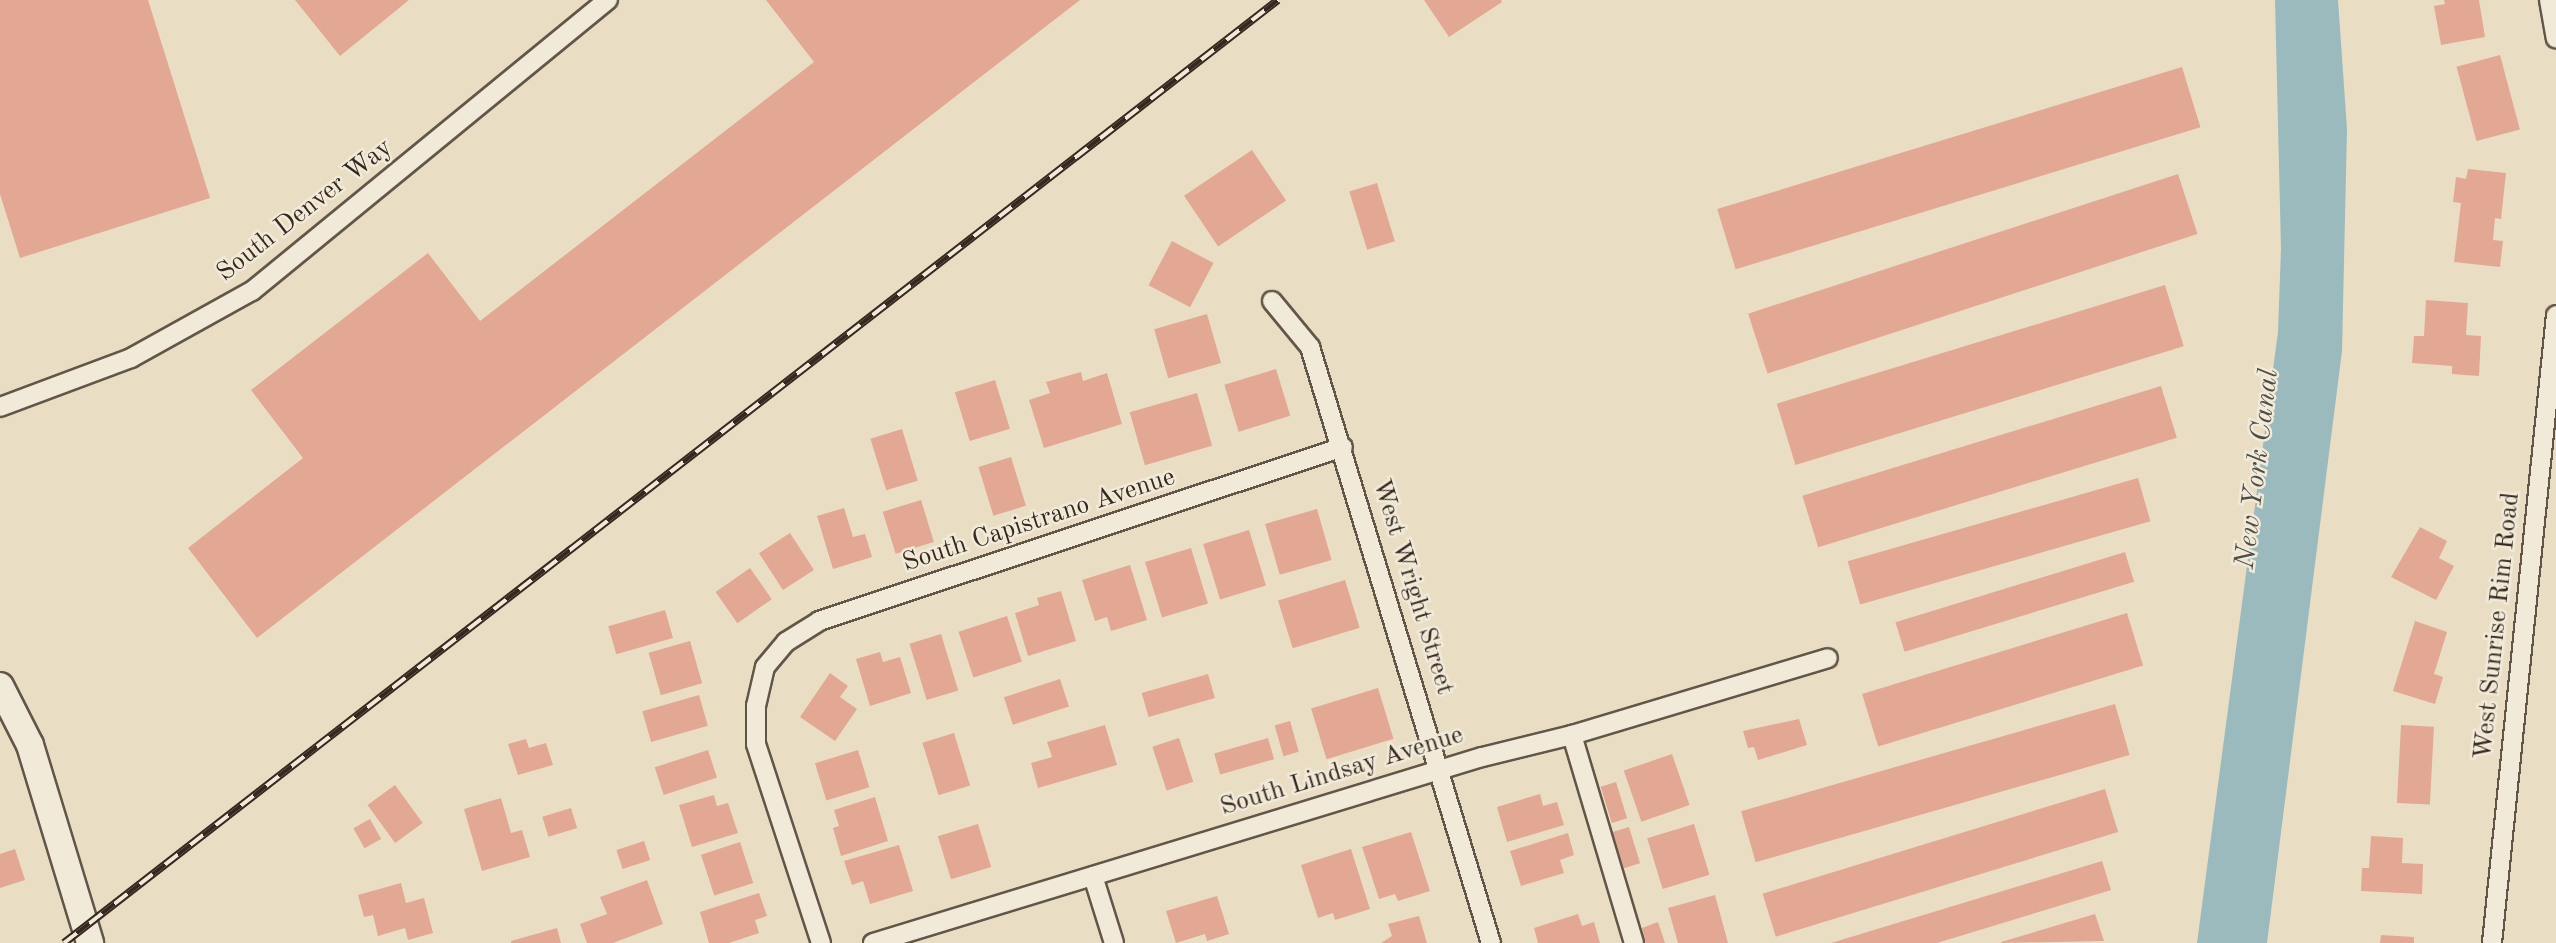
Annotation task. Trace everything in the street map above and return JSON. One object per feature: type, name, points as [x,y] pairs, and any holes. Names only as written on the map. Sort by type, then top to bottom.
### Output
[{"type":"street","name":"South Denver Way","points":[[0,407],[131,358],[251,291],[608,0]]},
{"type":"street","points":[[2549,0],[2556,37]]},
{"type":"street","name":"West Wright Street","points":[[1272,301],[1310,347],[1343,447],[1491,943]]},
{"type":"street","name":"West Sunrise Rim Road","points":[[2492,943],[2556,315]]},
{"type":"street","name":"South Capistrano Avenue","points":[[821,943],[756,744],[756,706],[765,667],[786,642],[819,621],[1343,447]]},
{"type":"street","name":"South Lindsay Avenue","points":[[873,943],[1439,770],[1572,735],[1828,658]]},
{"type":"street","points":[[0,686],[30,746],[90,943]]},
{"type":"street","points":[[1572,735],[1634,943]]},
{"type":"street","points":[[1093,876],[1114,943]]},
{"type":"water","points":[[2275,0],[2338,0],[2347,129],[2342,351],[2267,943],[2197,943],[2278,332],[2281,249]]},
{"type":"building","points":[[0,0],[148,0],[210,198],[20,258],[0,194]]},
{"type":"building","points":[[295,0],[409,0],[340,56]]},
{"type":"building","points":[[766,0],[1080,0],[257,638],[188,548],[303,458],[251,390],[428,253],[480,321],[814,62]]},
{"type":"building","points":[[1424,0],[1501,0],[1502,2],[1449,37]]},
{"type":"building","points":[[2444,0],[2479,0],[2485,37],[2441,45],[2434,6],[2445,4]]},
{"type":"building","points":[[2500,55],[2520,129],[2476,141],[2457,67]]},
{"type":"building","points":[[2182,67],[2200,127],[1736,269],[1717,209]]},
{"type":"building","points":[[1252,150],[1286,201],[1218,246],[1184,196]]},
{"type":"building","points":[[2468,169],[2506,173],[2501,219],[2495,218],[2493,240],[2503,241],[2500,267],[2454,262],[2461,203],[2453,202],[2456,177],[2466,179]]},
{"type":"building","points":[[2178,174],[2197,234],[1768,374],[1748,314]]},
{"type":"building","points":[[1377,183],[1395,241],[1367,250],[1349,191]]},
{"type":"building","points":[[1172,241],[1213,263],[1190,307],[1149,285]]},
{"type":"building","points":[[2165,285],[2184,346],[1795,465],[1777,404]]},
{"type":"building","points":[[2426,300],[2468,303],[2466,335],[2481,336],[2479,376],[2452,374],[2452,366],[2412,363],[2414,336],[2424,336]]},
{"type":"building","points":[[1207,314],[1221,363],[1168,378],[1154,329]]},
{"type":"building","points":[[1276,369],[1290,416],[1239,432],[1224,385]]},
{"type":"building","points":[[1081,372],[1083,381],[1107,373],[1122,424],[1044,448],[1029,400],[1050,393],[1046,382]]},
{"type":"building","points":[[995,380],[1010,429],[970,441],[955,392]]},
{"type":"building","points":[[2161,386],[2177,438],[1818,547],[1802,496]]},
{"type":"building","points":[[1197,393],[1212,446],[1145,465],[1130,412]]},
{"type":"building","points":[[902,429],[918,481],[886,490],[870,439]]},
{"type":"building","points":[[1011,457],[1026,506],[993,516],[978,467]]},
{"type":"building","points":[[2138,478],[2150,521],[1860,604],[1848,561]]},
{"type":"building","points":[[921,500],[934,542],[896,554],[883,512]]},
{"type":"building","points":[[844,508],[853,537],[865,534],[872,557],[833,569],[817,516]]},
{"type":"building","points":[[1317,509],[1332,560],[1280,575],[1265,524]]},
{"type":"building","points":[[2420,527],[2447,541],[2439,558],[2454,566],[2436,600],[2391,577]]},
{"type":"building","points":[[1249,530],[1266,585],[1220,599],[1203,544]]},
{"type":"building","points":[[790,533],[814,570],[783,590],[759,553]]},
{"type":"building","points":[[1191,548],[1208,603],[1162,617],[1145,562]]},
{"type":"building","points":[[2125,552],[2134,582],[1905,652],[1895,622]]},
{"type":"building","points":[[1130,565],[1147,620],[1111,631],[1107,617],[1095,621],[1082,580]]},
{"type":"building","points":[[750,568],[772,599],[737,623],[716,592]]},
{"type":"building","points":[[1345,580],[1360,628],[1293,648],[1278,600]]},
{"type":"building","points":[[1061,591],[1076,641],[1028,656],[1015,613],[1039,605],[1037,598]]},
{"type":"building","points":[[665,610],[673,638],[616,654],[608,626]]},
{"type":"building","points":[[2127,613],[2143,666],[1878,747],[1862,694]]},
{"type":"building","points":[[1007,616],[1022,662],[973,677],[958,632]]},
{"type":"building","points":[[2415,621],[2447,632],[2434,674],[2443,677],[2435,704],[2393,691]]},
{"type":"building","points":[[941,634],[958,690],[927,700],[909,644]]},
{"type":"building","points":[[690,641],[702,683],[661,695],[649,653]]},
{"type":"building","points":[[880,652],[883,662],[900,657],[911,693],[870,706],[856,659]]},
{"type":"building","points":[[830,673],[848,686],[840,697],[857,709],[835,741],[800,717]]},
{"type":"building","points":[[1208,674],[1215,698],[1149,717],[1142,693]]},
{"type":"building","points":[[1060,679],[1069,707],[1013,725],[1004,697]]},
{"type":"building","points":[[1378,688],[1393,739],[1327,759],[1311,708]]},
{"type":"building","points":[[699,695],[708,726],[651,742],[642,711]]},
{"type":"building","points":[[2115,704],[2130,755],[1756,862],[1741,811]]},
{"type":"building","points":[[1799,719],[1807,745],[1758,760],[1754,747],[1748,748],[1743,731]]},
{"type":"building","points":[[1290,721],[1299,752],[1283,756],[1275,725]]},
{"type":"building","points":[[1105,725],[1117,765],[1038,788],[1031,763],[1052,757],[1047,742]]},
{"type":"building","points":[[2401,725],[2434,727],[2430,805],[2397,803]]},
{"type":"building","points":[[954,733],[970,786],[939,795],[922,743]]},
{"type":"building","points":[[1179,738],[1193,782],[1167,790],[1152,747]]},
{"type":"building","points":[[1268,738],[1274,759],[1220,775],[1214,753]]},
{"type":"building","points":[[526,739],[529,748],[546,743],[553,765],[518,775],[508,744]]},
{"type":"building","points":[[708,750],[717,778],[664,795],[655,767]]},
{"type":"building","points":[[858,750],[869,787],[826,800],[815,763]]},
{"type":"building","points":[[1672,754],[1690,805],[1641,822],[1624,771]]},
{"type":"building","points":[[1616,782],[1627,818],[1612,823],[1601,787]]},
{"type":"building","points":[[395,785],[423,823],[395,843],[367,805]]},
{"type":"building","points":[[2105,789],[2118,832],[1776,937],[1763,894]]},
{"type":"building","points":[[1540,794],[1543,806],[1557,802],[1564,825],[1507,842],[1497,807]]},
{"type":"building","points":[[714,795],[717,806],[728,803],[738,833],[692,847],[679,805]]},
{"type":"building","points":[[875,797],[888,841],[841,856],[833,828],[839,826],[834,810]]},
{"type":"building","points":[[501,798],[511,833],[522,830],[530,857],[482,871],[464,809]]},
{"type":"building","points":[[571,808],[577,828],[548,837],[542,817]]},
{"type":"building","points":[[370,819],[381,839],[365,848],[353,828]]},
{"type":"building","points":[[978,824],[991,867],[951,879],[938,836]]},
{"type":"building","points":[[1694,824],[1709,875],[1663,889],[1647,838]]},
{"type":"building","points":[[1629,827],[1640,863],[1624,868],[1613,832]]},
{"type":"building","points":[[1411,832],[1430,891],[1398,901],[1395,894],[1379,899],[1362,847]]},
{"type":"building","points":[[1568,833],[1574,855],[1560,860],[1564,873],[1521,886],[1510,851]]},
{"type":"building","points":[[2371,836],[2403,838],[2402,863],[2423,864],[2422,894],[2361,891],[2362,868],[2369,868]]},
{"type":"building","points":[[644,841],[650,860],[623,869],[616,850]]},
{"type":"building","points":[[740,842],[753,883],[714,896],[701,855]]},
{"type":"building","points":[[899,845],[913,891],[870,904],[863,881],[852,885],[844,861]]},
{"type":"building","points":[[15,849],[25,880],[0,888],[0,854]]},
{"type":"building","points":[[1351,849],[1370,909],[1335,920],[1333,913],[1318,918],[1301,865]]},
{"type":"building","points":[[2102,861],[2111,890],[1937,943],[1831,943]]},
{"type":"building","points":[[647,880],[663,924],[613,943],[587,943],[580,924],[607,914],[600,897]]},
{"type":"building","points":[[401,883],[406,903],[424,898],[433,933],[408,940],[405,928],[378,936],[373,915],[364,917],[358,895]]},
{"type":"building","points":[[759,893],[767,916],[755,920],[759,933],[729,943],[709,943],[700,912]]},
{"type":"building","points":[[1715,895],[1728,943],[1678,943],[1668,908]]},
{"type":"building","points":[[1217,896],[1229,934],[1207,941],[1205,934],[1176,943],[1166,911]]},
{"type":"building","points":[[1578,914],[1582,926],[1594,922],[1600,943],[1538,943],[1534,928]]},
{"type":"building","points":[[2095,914],[2104,941],[2001,942]]},
{"type":"building","points":[[1419,916],[1427,943],[1381,943],[1392,936],[1388,924]]},
{"type":"building","points":[[1658,922],[1665,943],[1646,943],[1642,928]]},
{"type":"building","points":[[557,928],[561,943],[511,943],[511,941]]},
{"type":"building","points":[[2381,935],[2414,937],[2414,943],[2380,943]]},
{"type":"railway","points":[[64,943],[1278,0]]},
{"type":"water label","name":"New York Canal","points":[[2258,469]]}]
